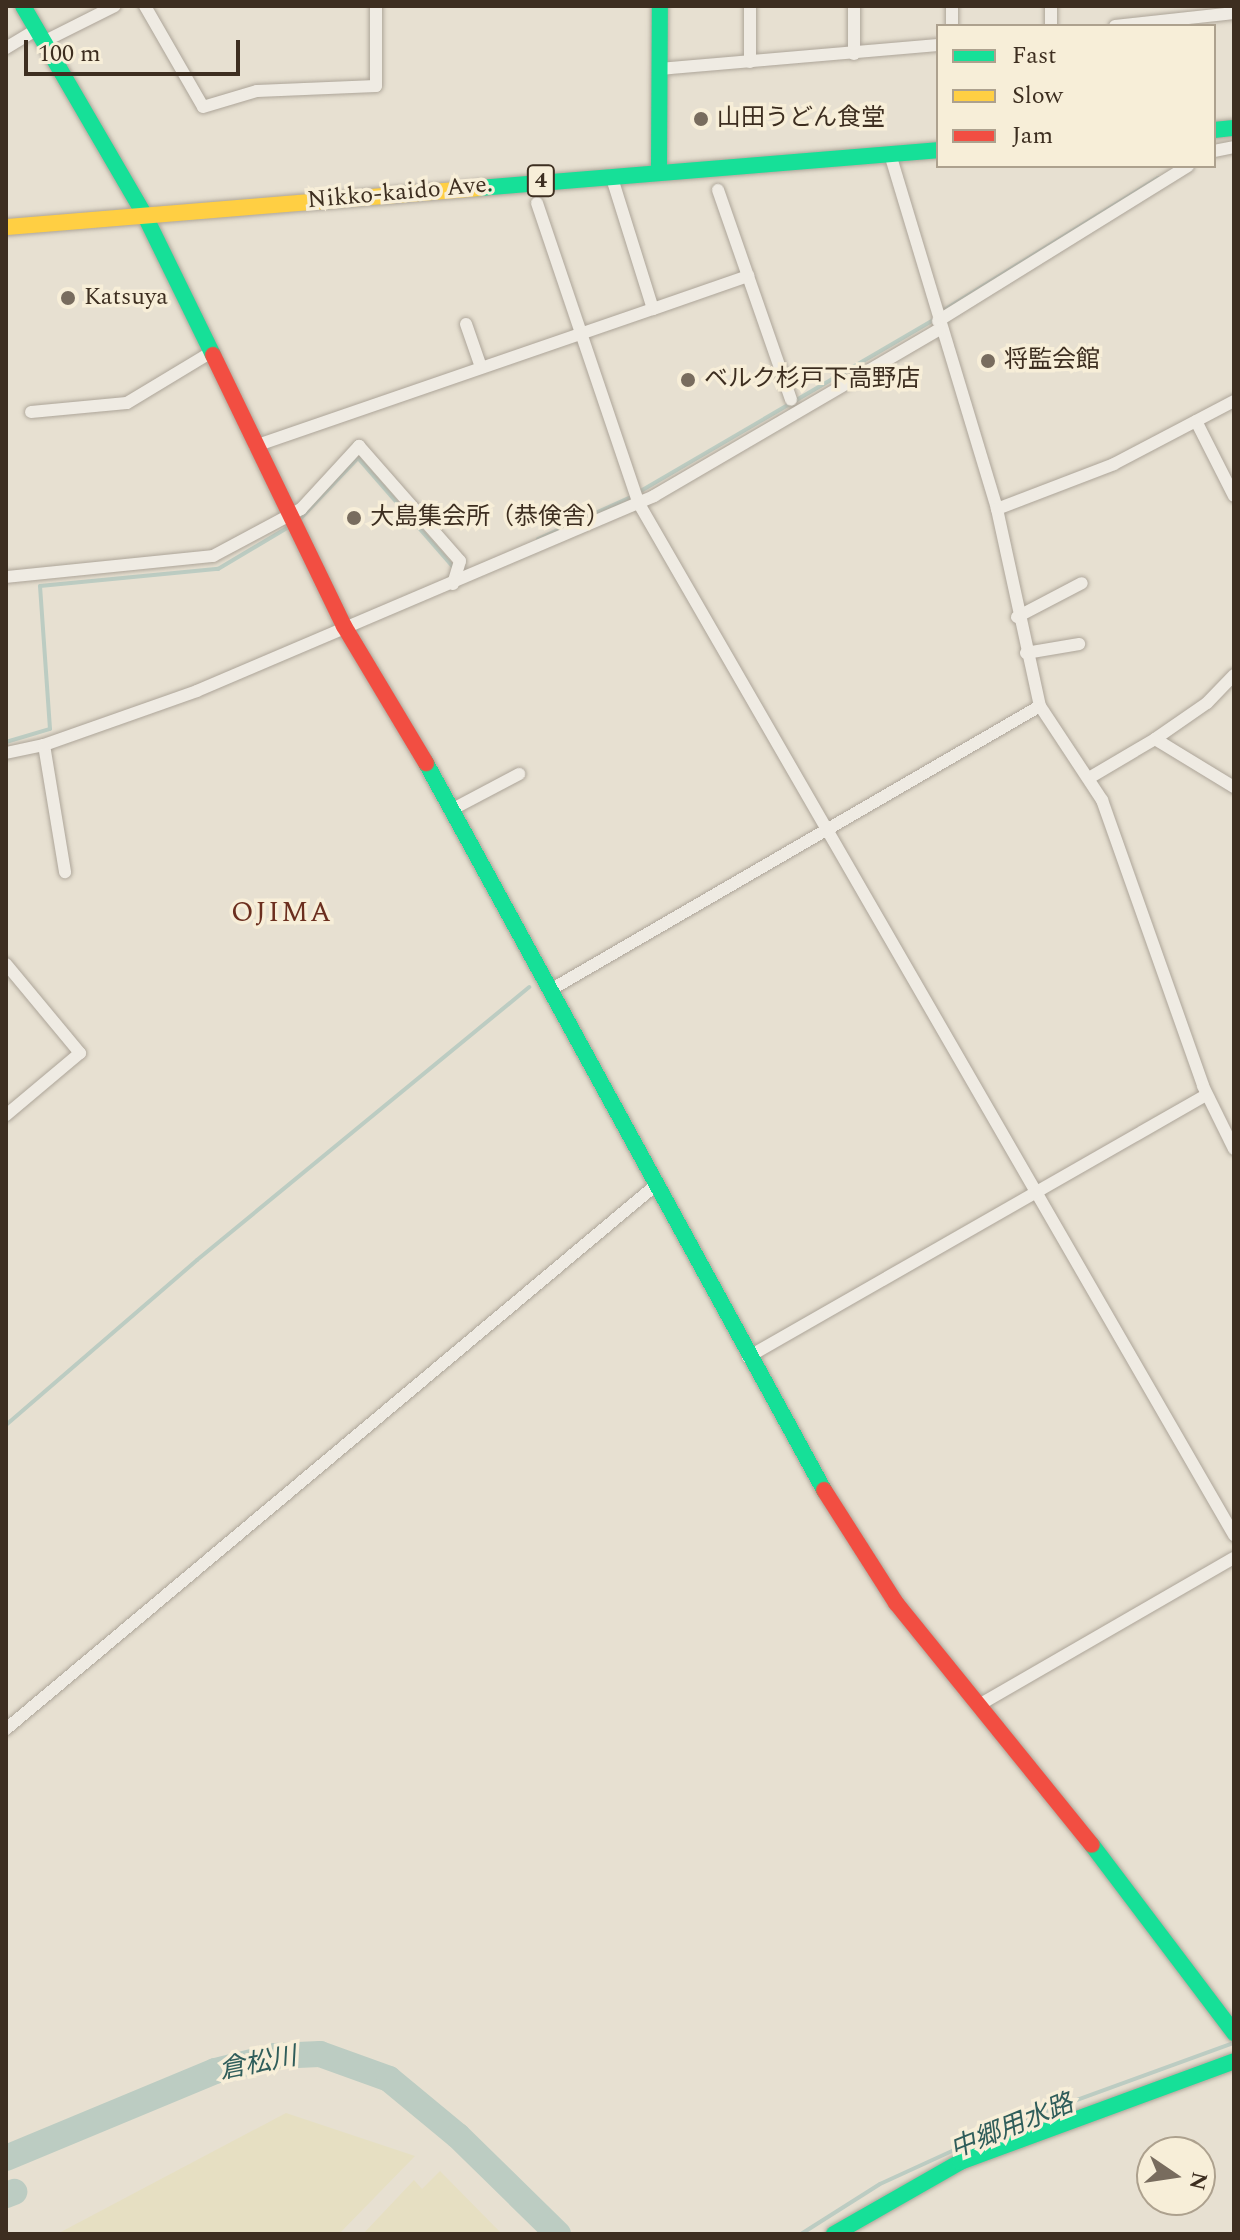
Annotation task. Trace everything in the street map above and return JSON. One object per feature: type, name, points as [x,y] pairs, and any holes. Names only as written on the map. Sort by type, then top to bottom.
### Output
[{"type":"main road","points":[[659,170],[660,6]]},
{"type":"main road","points":[[21,8],[144,214],[344,626],[453,809],[748,1357],[855,1544],[1234,2033]]},
{"type":"main road","name":"Nikko-kaido Ave.","points":[[6,227],[659,170],[936,150]]},
{"type":"main road","points":[[834,2234],[960,2162],[1234,2061]]},
{"type":"street","points":[[6,48],[115,6]]},
{"type":"street","points":[[145,6],[203,107],[257,91],[376,86],[376,6]]},
{"type":"street","points":[[750,6],[750,62]]},
{"type":"street","points":[[854,6],[854,54]]},
{"type":"street","points":[[1149,6],[1149,22]]},
{"type":"street","points":[[1132,24],[1234,13]]},
{"type":"street","points":[[659,69],[936,45]]},
{"type":"street","points":[[890,154],[939,325],[997,509],[1017,617],[1040,706],[1089,778],[1166,970],[1206,1095],[1234,1149]]},
{"type":"street","points":[[6,753],[44,745],[197,691],[344,626],[453,584],[638,502],[768,433],[1185,168]]},
{"type":"street","points":[[611,175],[653,309]]},
{"type":"street","points":[[718,190],[791,400]]},
{"type":"street","points":[[537,203],[638,502],[1234,1535]]},
{"type":"street","points":[[255,446],[748,276]]},
{"type":"street","points":[[466,324],[481,367]]},
{"type":"street","points":[[31,412],[127,403],[210,353]]},
{"type":"street","points":[[997,509],[1114,464],[1234,401]]},
{"type":"street","points":[[1196,421],[1234,496]]},
{"type":"street","points":[[6,577],[213,556],[289,516],[359,446],[460,561],[453,584]]},
{"type":"street","points":[[1017,617],[1082,583]]},
{"type":"street","points":[[1026,653],[1079,644]]},
{"type":"street","points":[[1089,778],[1155,739],[1207,703],[1234,675]]},
{"type":"street","points":[[552,989],[1040,706]]},
{"type":"street","points":[[1155,739],[1234,787]]},
{"type":"street","points":[[44,745],[65,872]]},
{"type":"street","points":[[453,809],[519,774]]},
{"type":"street","points":[[6,964],[80,1053],[6,1115]]},
{"type":"street","points":[[748,1357],[1206,1095]]},
{"type":"street","points":[[6,1729],[656,1185]]},
{"type":"street","points":[[979,1705],[1234,1558]]},
{"type":"shaded area","points":[[286,2113],[415,2156],[339,2234],[57,2234]]},
{"type":"shaded area","points":[[440,2171],[502,2234],[363,2234],[414,2180],[422,2189]]},
{"type":"waterway","points":[[941,312],[1158,178]]},
{"type":"waterway","points":[[639,492],[935,319]]},
{"type":"waterway","points":[[299,520],[358,458],[454,568]]},
{"type":"waterway","points":[[538,539],[631,497]]},
{"type":"waterway","points":[[6,742],[50,729],[40,586],[218,569],[292,525]]},
{"type":"waterway","points":[[6,1425],[197,1260],[529,987]]},
{"type":"waterway","name":"中郷用水路","points":[[801,2234],[880,2184],[1011,2124],[1234,2043]]},
{"type":"waterway","name":"倉松川","points":[[6,2158],[215,2071],[275,2056],[320,2054],[389,2079],[458,2136],[558,2234]]},
{"type":"waterway","points":[[6,2195],[14,2192]]},
{"type":"traffic: fast","points":[[23,6],[144,214],[213,355]]},
{"type":"traffic: fast","points":[[659,170],[660,6]]},
{"type":"traffic: fast","points":[[1216,130],[1234,128]]},
{"type":"traffic: fast","points":[[478,188],[936,150]]},
{"type":"traffic: fast","points":[[426,763],[824,1490]]},
{"type":"traffic: fast","points":[[1092,1845],[1234,2033]]},
{"type":"traffic: fast","points":[[834,2234],[960,2162],[1234,2061]]},
{"type":"traffic: slow","points":[[6,227],[478,188]]},
{"type":"traffic: jam","points":[[213,355],[344,626],[426,763]]},
{"type":"traffic: jam","points":[[824,1490],[896,1603],[1092,1845]]},
{"type":"place","name":"山田うどん食堂","points":[[701,119]]},
{"type":"place","name":"Katsuya","points":[[68,298]]},
{"type":"place","name":"将監会館","points":[[988,361]]},
{"type":"place","name":"ベルク杉戸下高野店","points":[[688,380]]},
{"type":"place","name":"大島集会所（恭倹舎）","points":[[354,518]]},
{"type":"district","name":"OJIMA","points":[[282,913]]}]
